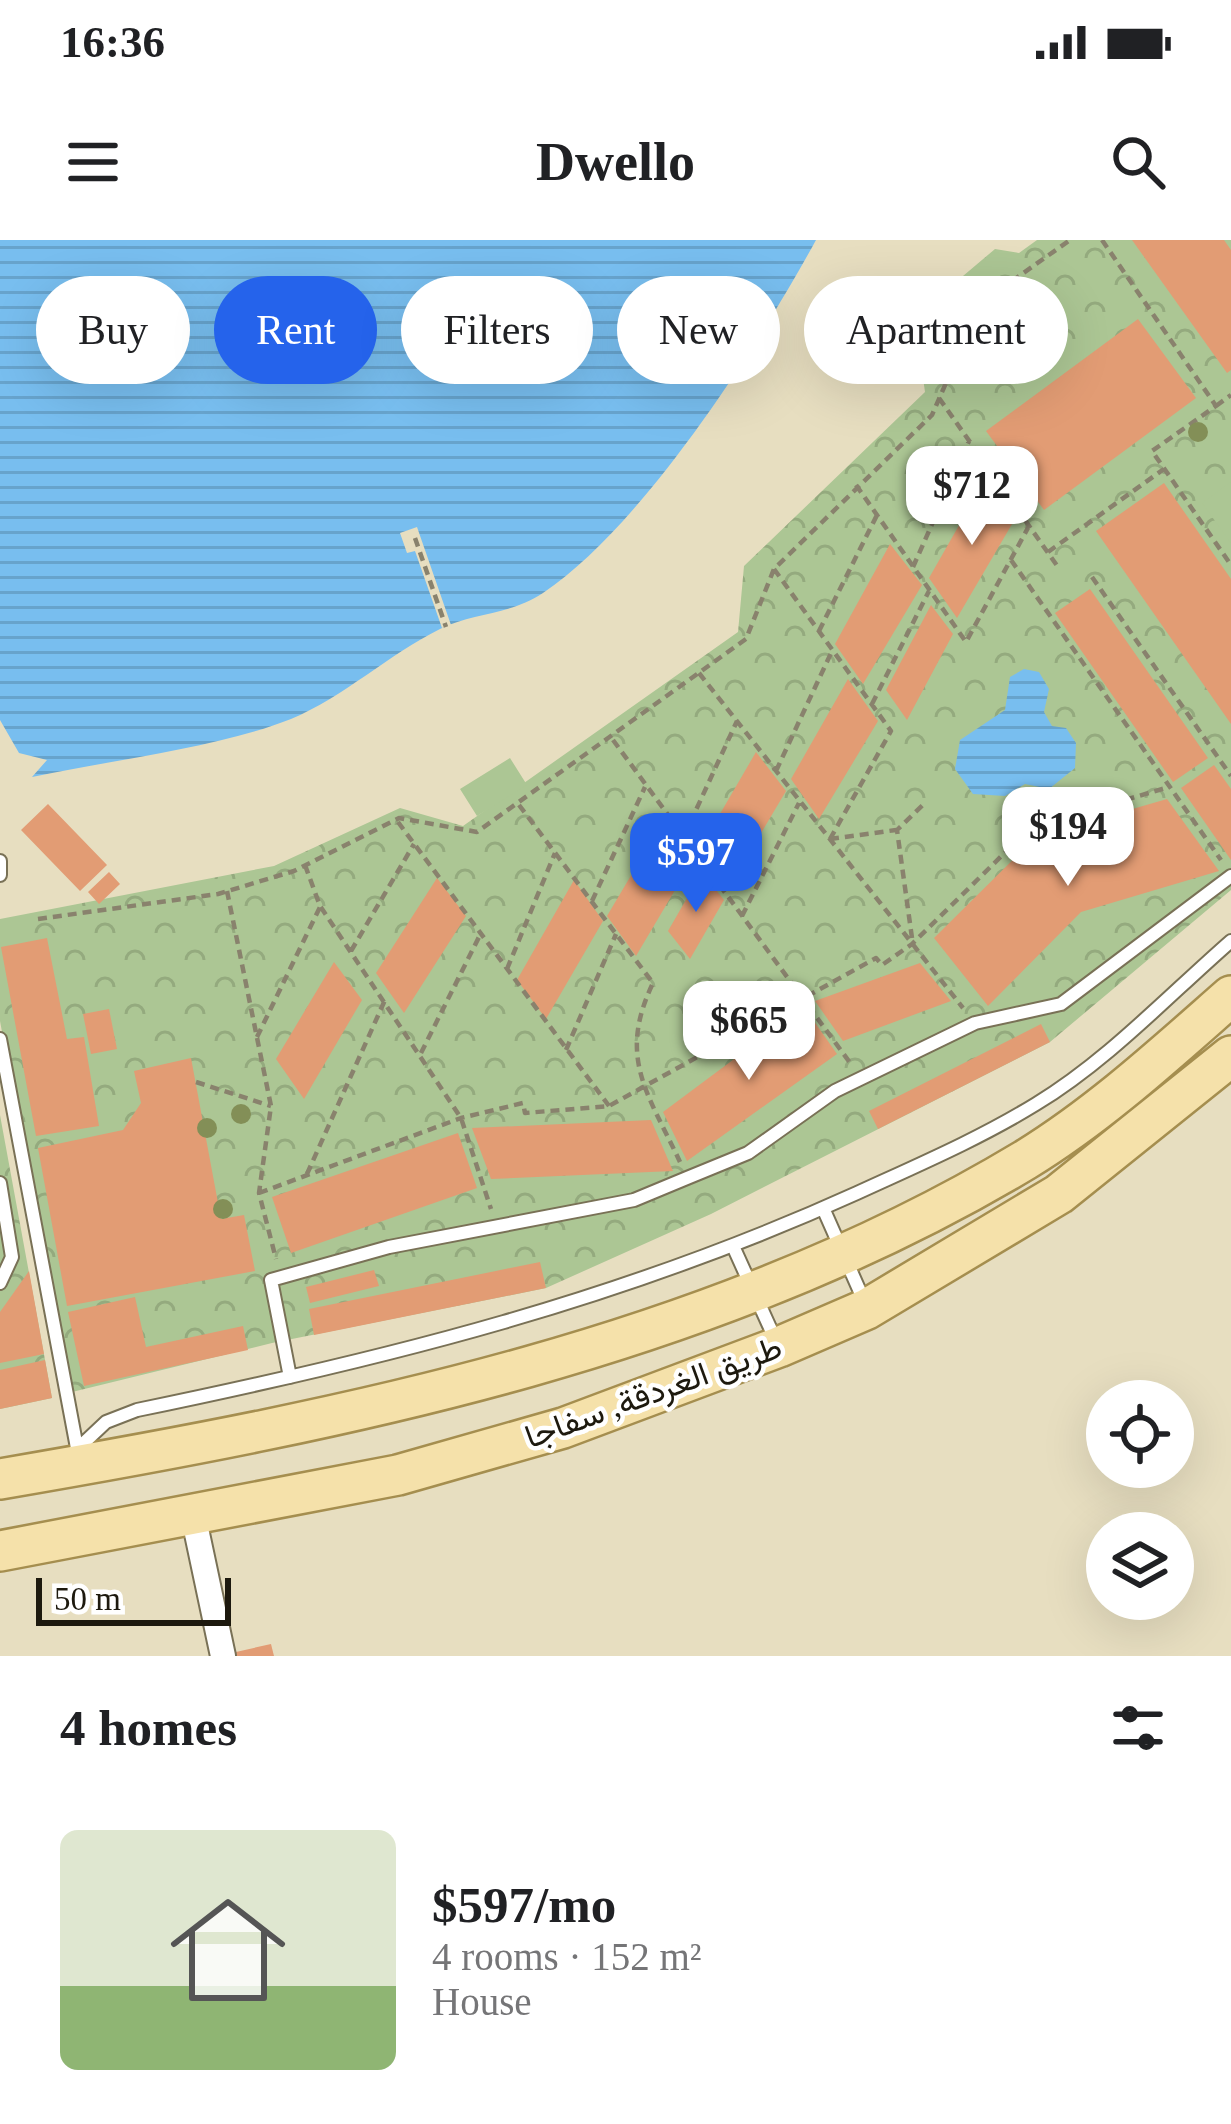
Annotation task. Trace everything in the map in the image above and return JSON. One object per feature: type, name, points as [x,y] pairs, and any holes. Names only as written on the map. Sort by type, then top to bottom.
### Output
[{"type":"main road","name":"طريق الغردقة, سفاجا","points":[[0,1479],[68,1458],[378,1407],[755,1292],[844,1255],[1029,1157],[1115,1097],[1231,996]]},
{"type":"main road","name":"طريق الغردقة, سفاجا","points":[[0,1551],[192,1510],[398,1475],[563,1428],[779,1347],[867,1310],[1059,1194],[1231,1056]]},
{"type":"street","points":[[192,1510],[224,1656]]},
{"type":"lane","points":[[0,861],[0,875]]},
{"type":"lane","points":[[290,1377],[271,1280],[497,1226],[634,1200],[748,1153],[862,1078],[975,1023],[1061,1004],[1231,875]]},
{"type":"lane","points":[[68,1458],[106,1422],[137,1410],[481,1333],[733,1246],[823,1208],[957,1148],[1038,1103],[1086,1069],[1231,941]]},
{"type":"lane","points":[[0,1039],[68,1458]]},
{"type":"lane","points":[[0,1183],[12,1257],[0,1283]]},
{"type":"lane","points":[[823,1208],[867,1310]]},
{"type":"lane","points":[[733,1246],[779,1347]]},
{"type":"path","points":[[38,920],[227,891],[305,865],[396,819],[478,832],[746,639],[774,569],[856,484],[932,416],[981,303],[1070,240]]},
{"type":"path","points":[[1102,240],[1216,406]]},
{"type":"path","points":[[1231,395],[1152,451],[1231,565]]},
{"type":"path","points":[[940,398],[1058,567]]},
{"type":"path","points":[[913,567],[970,440]]},
{"type":"path","points":[[1048,551],[1164,470]]},
{"type":"path","points":[[856,484],[966,642],[1029,526]]},
{"type":"path","points":[[819,632],[877,515]]},
{"type":"path","points":[[415,538],[446,627]]},
{"type":"path","points":[[1011,560],[1231,875]]},
{"type":"path","points":[[774,569],[891,731],[830,839]]},
{"type":"path","points":[[1092,578],[1231,776]]},
{"type":"path","points":[[872,704],[930,590]]},
{"type":"path","points":[[776,771],[832,650]]},
{"type":"path","points":[[699,673],[975,1023]]},
{"type":"path","points":[[684,836],[737,721]]},
{"type":"path","points":[[611,738],[862,1078]]},
{"type":"path","points":[[592,901],[646,785]]},
{"type":"path","points":[[259,1193],[461,1118],[523,1103],[524,1114],[609,1106],[876,958],[881,964],[912,944],[1030,828],[1169,787]]},
{"type":"path","points":[[742,916],[800,800]]},
{"type":"path","points":[[830,839],[897,830],[926,802]]},
{"type":"path","points":[[518,804],[652,982],[633,1039],[646,1088],[687,1178]]},
{"type":"path","points":[[396,819],[609,1106]]},
{"type":"path","points":[[897,830],[912,944]]},
{"type":"path","points":[[351,951],[415,844]]},
{"type":"path","points":[[507,969],[555,853]]},
{"type":"path","points":[[305,865],[320,906],[461,1118],[497,1226]]},
{"type":"path","points":[[227,891],[271,1106],[259,1193],[280,1276]]},
{"type":"path","points":[[256,1036],[320,906]]},
{"type":"path","points":[[421,1053],[481,933]]},
{"type":"path","points":[[566,1050],[616,934]]},
{"type":"path","points":[[307,1174],[386,1000]]},
{"type":"path","points":[[196,1082],[271,1106]]},
{"type":"green space","points":[[1037,240],[1231,240],[1231,890],[1050,1042],[711,1214],[546,1288],[272,1343],[68,1393],[0,1021],[0,919],[274,866],[400,808],[463,826],[738,632],[744,566],[925,392],[924,384],[1068,384],[1068,276],[963,276],[995,249],[1019,253]]},
{"type":"green space","points":[[1231,482],[1231,543],[1202,503]]},
{"type":"green space","points":[[510,758],[527,785],[477,816],[460,789]]},
{"type":"green space","points":[[0,1115],[52,1398],[0,1409]]},
{"type":"water","points":[[0,240],[816,240],[780,301],[780,276],[617,276],[617,384],[728,384],[620,524],[543,593],[517,606],[440,629],[291,719],[198,746],[32,777],[47,760],[19,753],[0,720]]},
{"type":"water","points":[[1024,669],[1039,672],[1049,689],[1044,712],[1052,726],[1066,728],[1076,743],[1075,768],[1049,789],[1025,784],[1005,796],[973,794],[955,769],[960,740],[1005,710],[1010,677]]},
{"type":"pier","points":[[417,527],[451,625],[442,628],[415,551],[407,553],[400,533]]},
{"type":"building","points":[[1132,240],[1224,240],[1231,250],[1231,370],[1227,373]]},
{"type":"building","points":[[1138,319],[1196,398],[1044,510],[986,431],[1050,384],[1068,384],[1068,371]]},
{"type":"building","points":[[986,478],[1015,519],[957,618],[929,578]]},
{"type":"building","points":[[1164,483],[1231,579],[1231,724],[1096,531]]},
{"type":"building","points":[[890,544],[922,585],[863,684],[835,644]]},
{"type":"building","points":[[1090,589],[1208,758],[1173,782],[1055,613]]},
{"type":"building","points":[[931,605],[953,634],[907,720],[886,690]]},
{"type":"building","points":[[848,679],[878,721],[819,819],[791,779]]},
{"type":"building","points":[[756,752],[786,791],[728,889],[699,850]]},
{"type":"building","points":[[1214,765],[1231,789],[1231,860],[1181,788]]},
{"type":"building","points":[[1167,799],[1219,871],[1081,912],[988,1006],[934,938],[1036,837]]},
{"type":"building","points":[[48,804],[107,865],[80,891],[21,830]]},
{"type":"building","points":[[665,818],[694,858],[636,956],[607,916]]},
{"type":"building","points":[[109,872],[120,884],[99,904],[88,892]]},
{"type":"building","points":[[702,872],[724,900],[690,959],[668,931]]},
{"type":"building","points":[[437,878],[466,916],[404,1013],[376,973]]},
{"type":"building","points":[[574,880],[603,921],[546,1019],[517,980]]},
{"type":"building","points":[[47,938],[67,1039],[84,1037],[99,1126],[36,1136],[1,947]]},
{"type":"building","points":[[334,962],[362,1000],[304,1099],[276,1059]]},
{"type":"building","points":[[920,963],[951,1001],[843,1041],[815,1001]]},
{"type":"building","points":[[804,1007],[837,1054],[687,1161],[663,1112]]},
{"type":"building","points":[[109,1009],[117,1049],[91,1054],[83,1014]]},
{"type":"building","points":[[1041,1024],[1050,1042],[878,1129],[869,1111]]},
{"type":"building","points":[[191,1058],[221,1219],[244,1215],[255,1271],[67,1306],[38,1148],[123,1130],[141,1103],[134,1071]]},
{"type":"building","points":[[651,1120],[673,1171],[491,1179],[472,1128]]},
{"type":"building","points":[[458,1133],[477,1188],[291,1253],[272,1197]]},
{"type":"building","points":[[540,1262],[546,1288],[314,1335],[309,1309]]},
{"type":"building","points":[[374,1270],[379,1286],[310,1303],[306,1287]]},
{"type":"building","points":[[29,1271],[44,1354],[0,1363],[0,1312]]},
{"type":"building","points":[[135,1297],[146,1347],[243,1326],[248,1350],[84,1386],[68,1312]]},
{"type":"building","points":[[45,1360],[52,1398],[0,1409],[0,1370]]},
{"type":"building","points":[[271,1644],[274,1656],[227,1656],[227,1654]]}]
